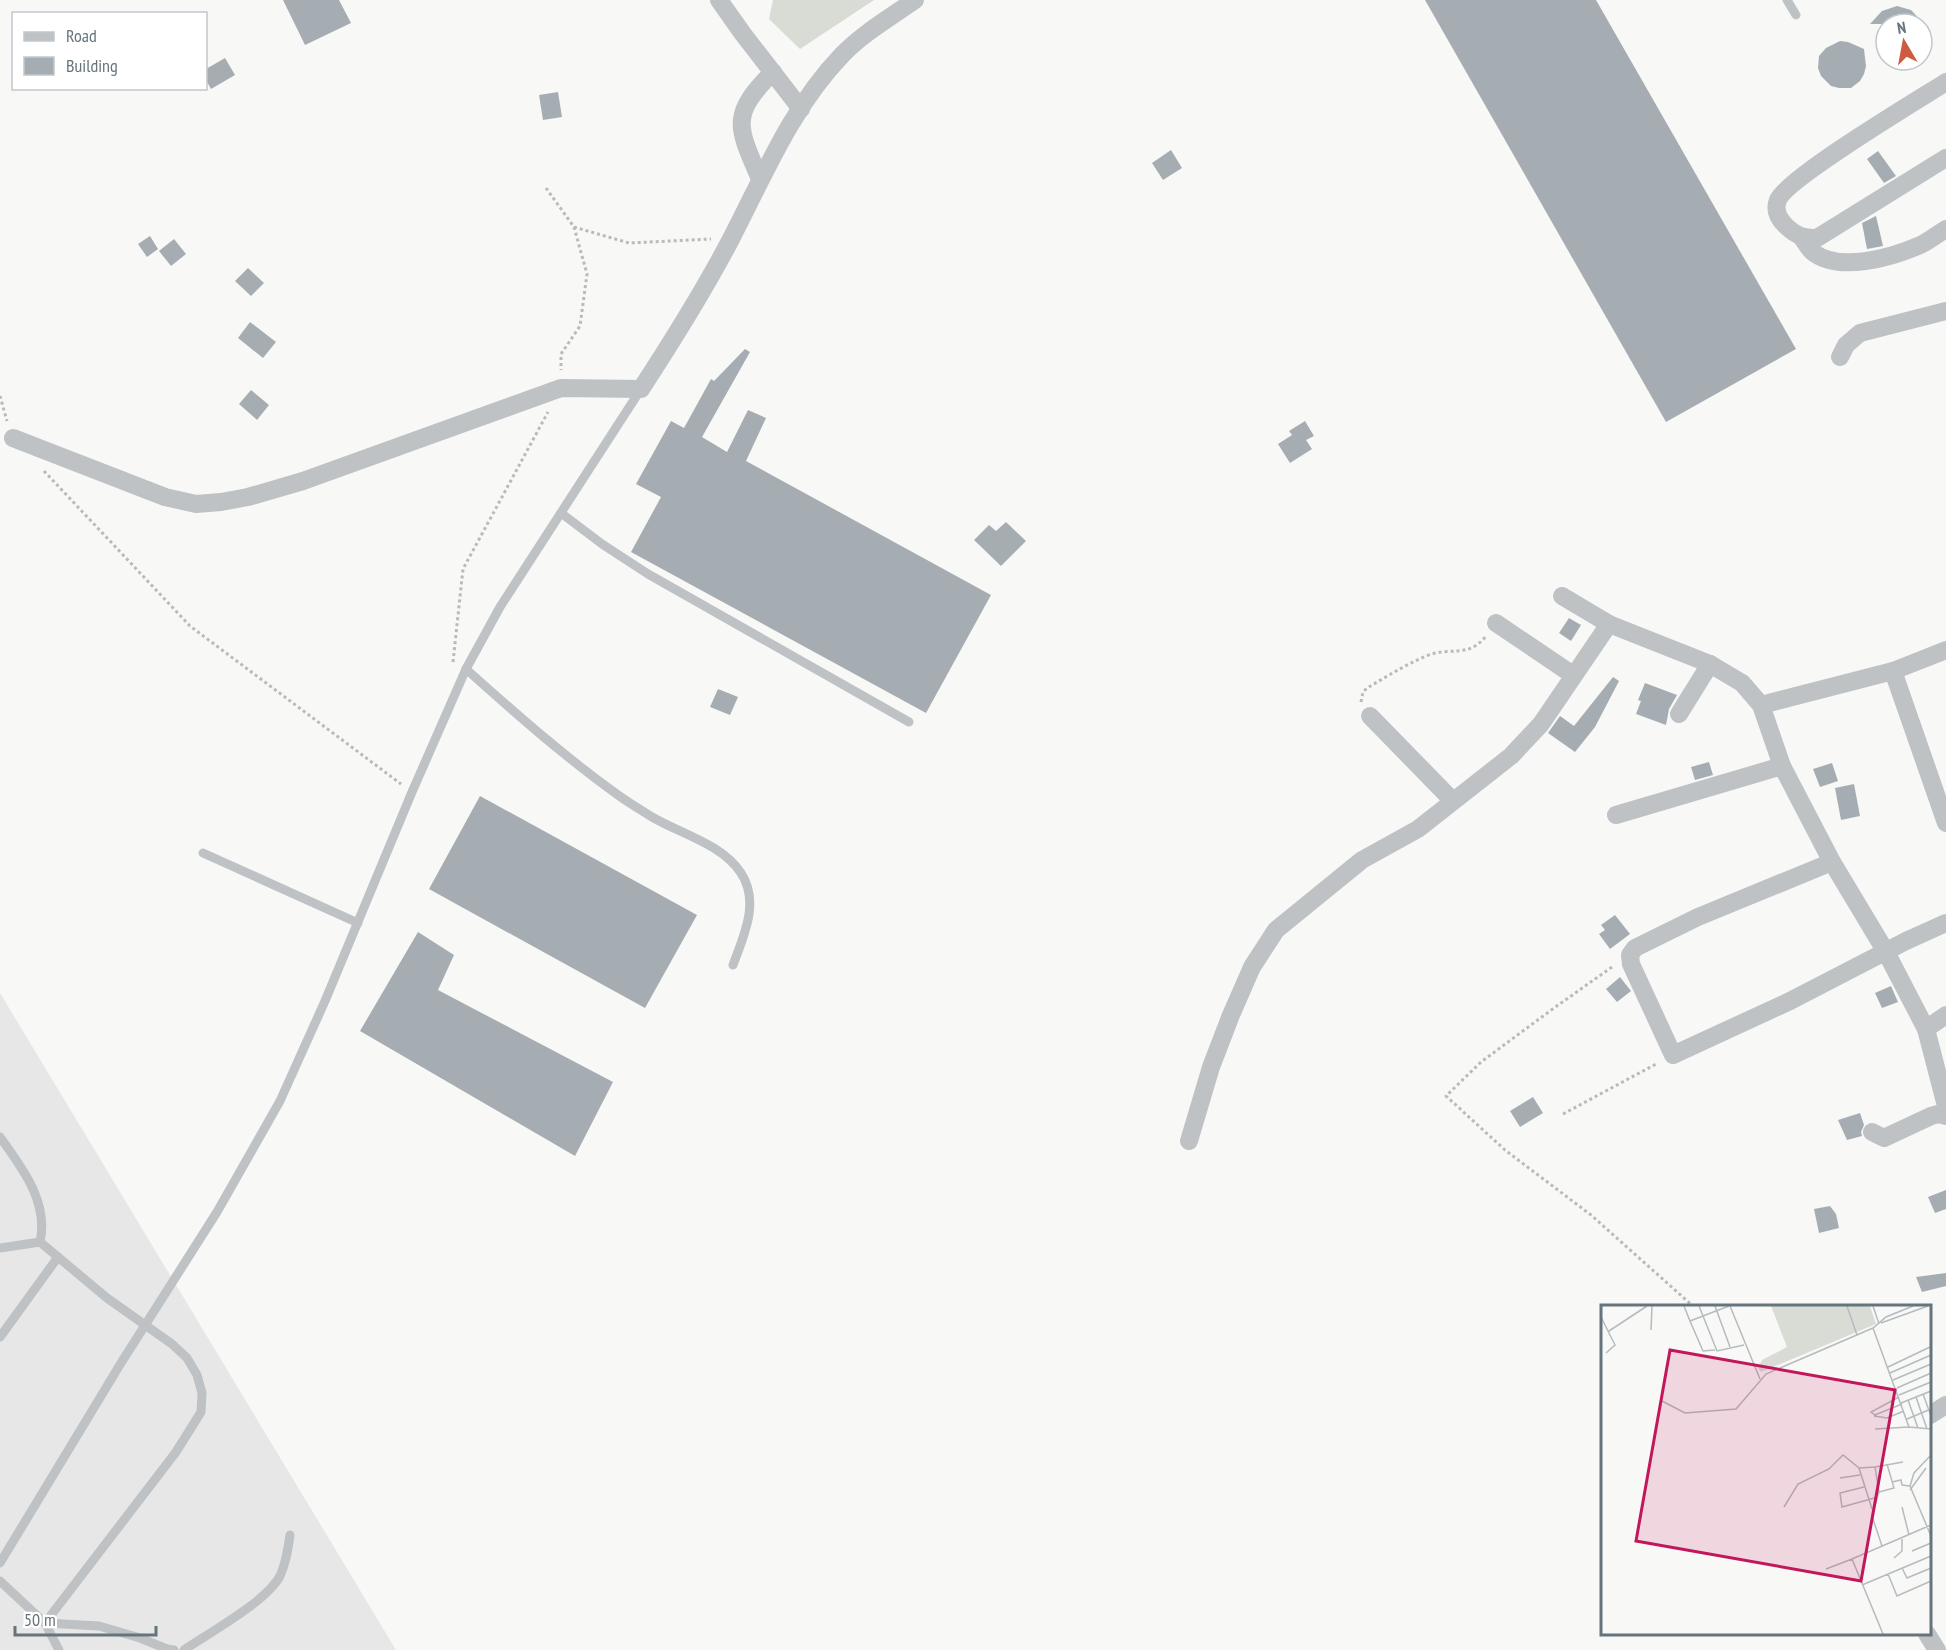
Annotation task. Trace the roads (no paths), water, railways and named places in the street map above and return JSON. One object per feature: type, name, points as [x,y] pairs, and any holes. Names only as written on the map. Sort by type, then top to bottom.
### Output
[{"type":"street","points":[[719,0],[801,109]]},
{"type":"street","points":[[13,438],[165,497],[196,504],[248,497],[303,481],[561,388],[641,389],[675,337],[731,238],[783,136],[814,89],[844,53],[915,0]]},
{"type":"street","points":[[760,179],[745,145],[741,126],[743,111],[753,93],[774,72]]},
{"type":"street","points":[[1946,82],[1814,168],[1784,190],[1777,202],[1778,218],[1790,231],[1802,238],[1811,252],[1827,261],[1841,264],[1874,260],[1919,246],[1946,229]]},
{"type":"street","points":[[1802,238],[1817,238],[1946,158]]},
{"type":"street","points":[[1840,357],[1846,345],[1860,333],[1946,311]]},
{"type":"street","points":[[1562,596],[1609,624],[1710,664],[1742,683],[1761,705],[1782,766],[1832,862],[1886,951],[1926,1029],[1946,1106]]},
{"type":"street","points":[[1496,623],[1573,675]]},
{"type":"street","points":[[1189,1141],[1211,1067],[1231,1015],[1252,967],[1276,930],[1362,860],[1418,829],[1518,748],[1541,724],[1609,624]]},
{"type":"street","points":[[1761,705],[1893,671],[1946,650]]},
{"type":"street","points":[[1679,714],[1710,664]]},
{"type":"street","points":[[1893,671],[1946,823]]},
{"type":"street","points":[[1370,716],[1452,800]]},
{"type":"street","points":[[1616,815],[1782,766]]},
{"type":"street","points":[[1832,862],[1698,916],[1635,948],[1630,956],[1636,975],[1673,1055],[1790,1001],[1921,933],[1946,923]]},
{"type":"street","points":[[1926,1029],[1946,1015]]},
{"type":"street","points":[[1872,1132],[1884,1138],[1931,1116],[1938,1114],[1946,1116]]},
{"type":"street","points":[[1931,1414],[1946,1405]]},
{"type":"street","points":[[1928,1635],[1937,1650]]},
{"type":"lane","points":[[1787,0],[1796,15]]},
{"type":"lane","points":[[0,1563],[217,1212],[280,1101],[466,669],[500,607],[641,389]]},
{"type":"lane","points":[[561,513],[602,544],[648,574],[909,722]]},
{"type":"lane","points":[[466,669],[510,709],[618,795],[653,818],[715,850],[732,862],[742,874],[751,900],[734,964]]},
{"type":"lane","points":[[203,853],[358,923]]},
{"type":"lane","points":[[0,1137],[24,1171],[38,1200],[43,1229],[40,1242]]},
{"type":"lane","points":[[0,1248],[40,1242],[107,1298],[172,1344],[187,1358],[198,1375],[202,1393],[201,1412],[176,1452],[45,1623]]},
{"type":"lane","points":[[0,1337],[58,1257]]},
{"type":"lane","points":[[184,1650],[240,1613],[271,1589],[286,1560],[290,1535]]},
{"type":"lane","points":[[0,1581],[45,1623],[59,1650]]},
{"type":"lane","points":[[45,1623],[99,1626],[174,1650]]}]
